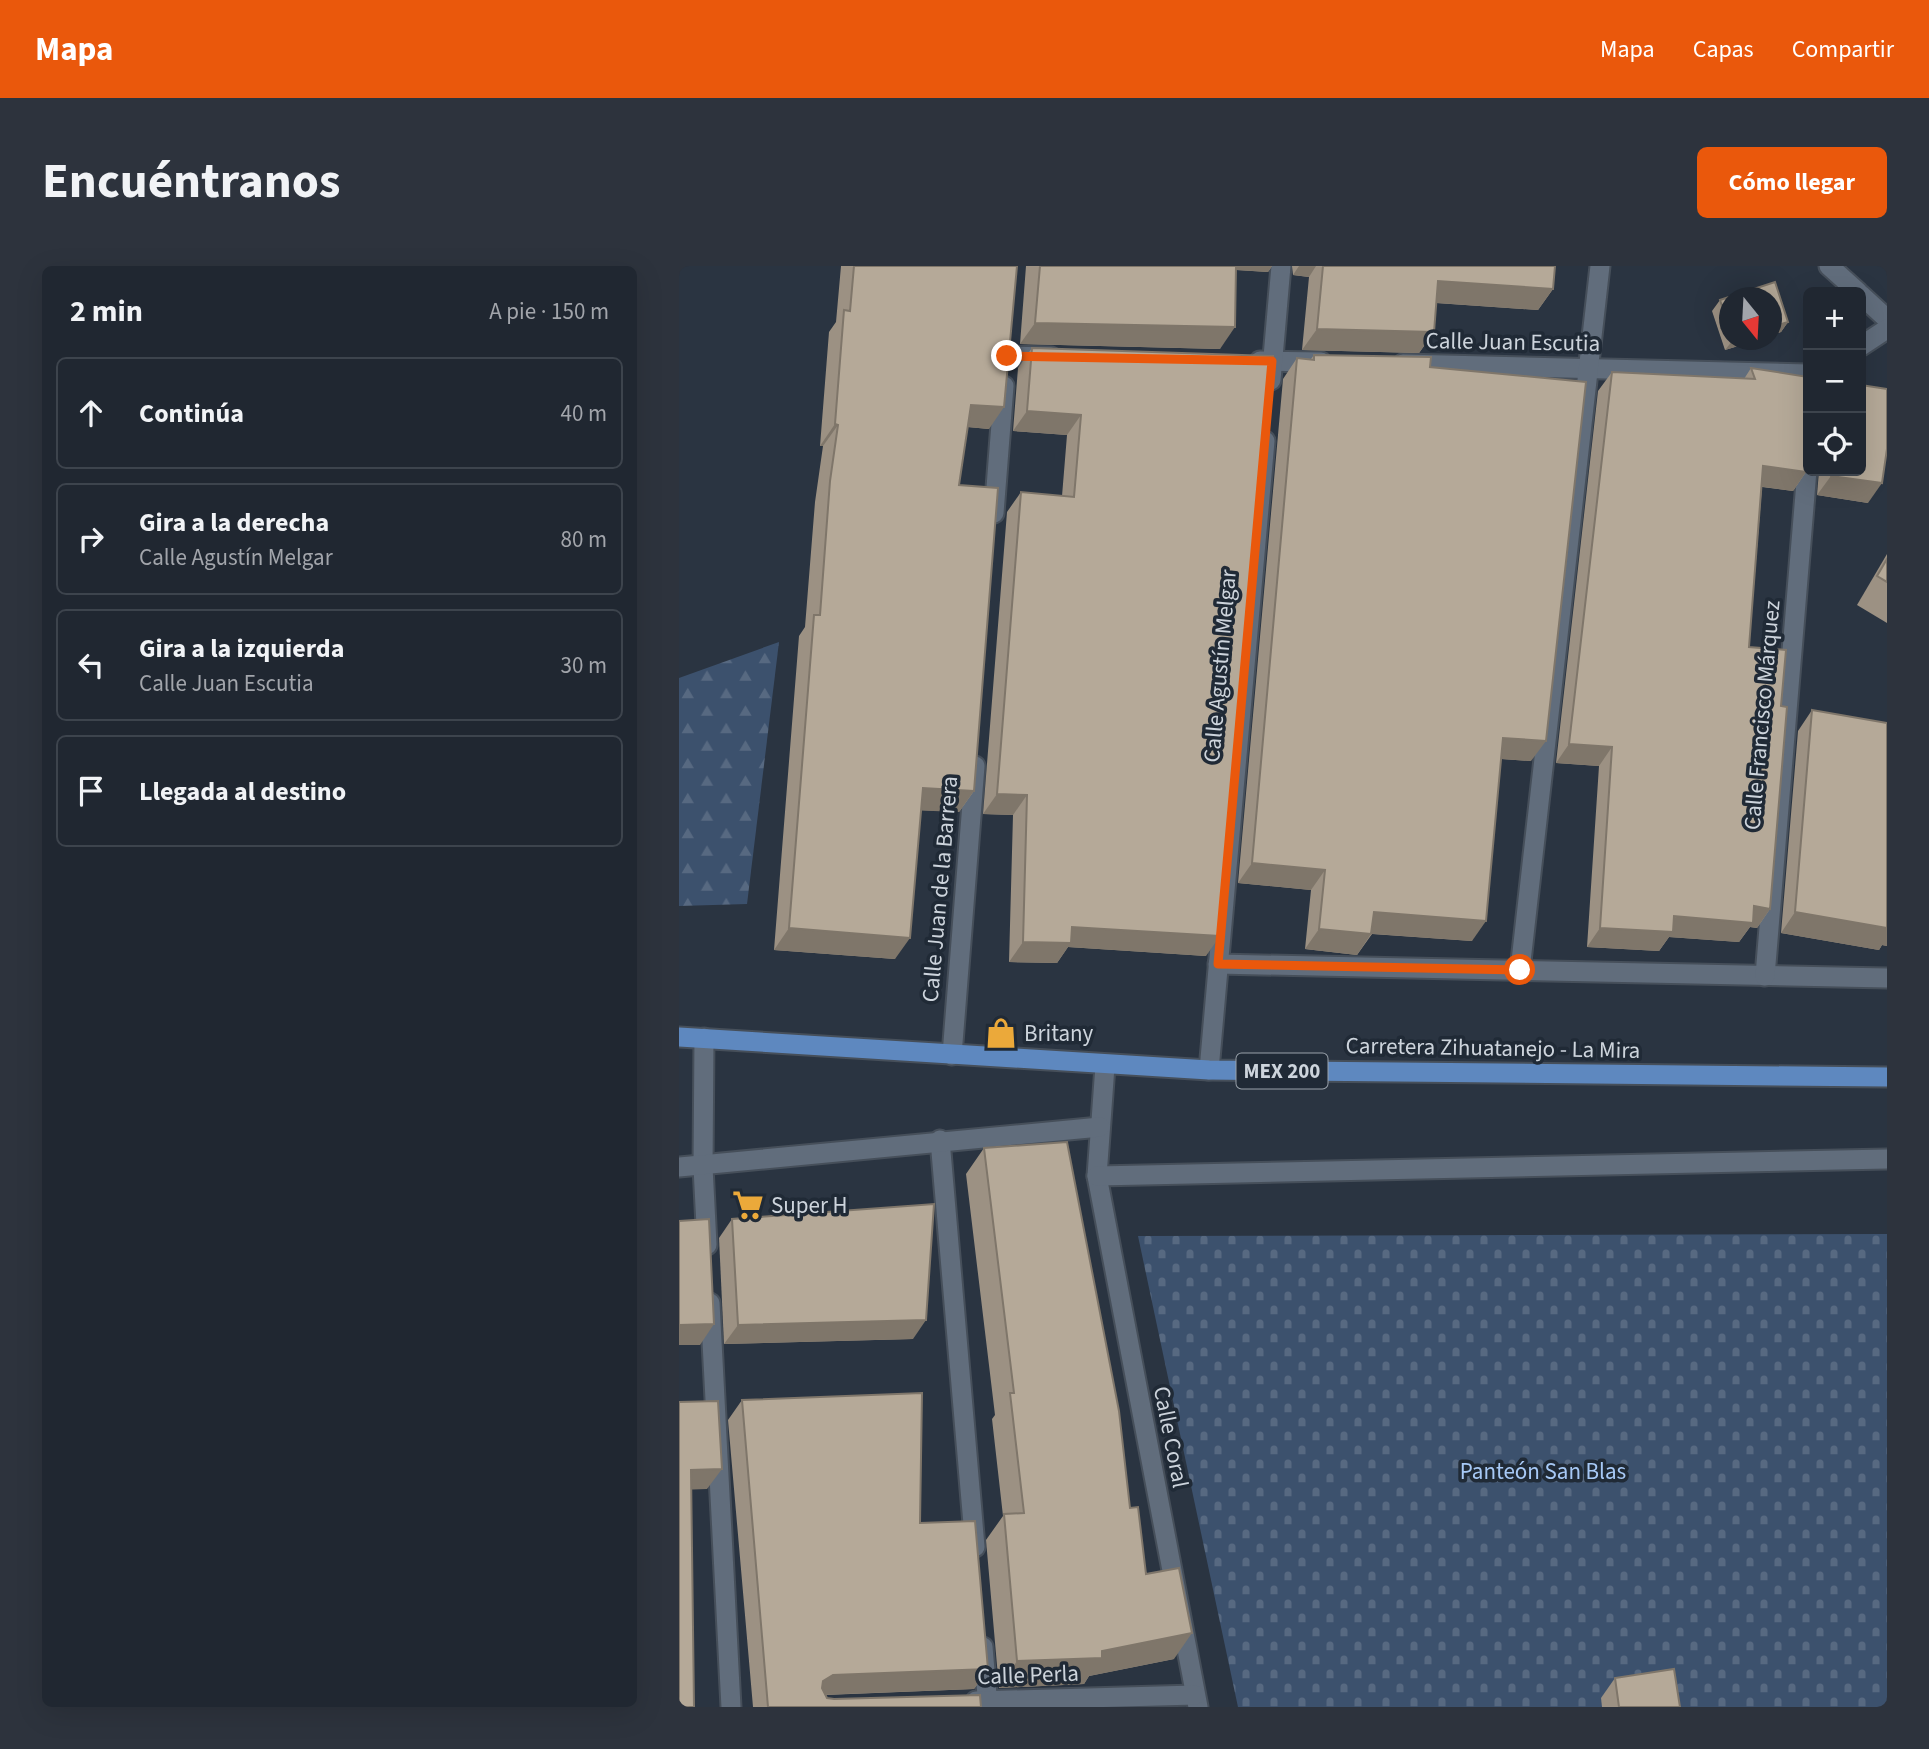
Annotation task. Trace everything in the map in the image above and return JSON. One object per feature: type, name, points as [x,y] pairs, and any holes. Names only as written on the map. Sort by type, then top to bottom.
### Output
[{"type":"highway","name":"Carretera Zihuatanejo - La Mira","points":[[679,1037],[1105,1066],[1209,1070],[1887,1077]]},
{"type":"street","name":"Calle Agustín Melgar","points":[[1209,1070],[1281,266]]},
{"type":"street","points":[[1520,970],[1600,266]]},
{"type":"street","points":[[1829,266],[1852,287]]},
{"type":"street","points":[[1866,300],[1887,319]]},
{"type":"street","points":[[1866,343],[1887,329]]},
{"type":"street","points":[[993,534],[1009,331]]},
{"type":"street","points":[[1007,356],[1077,358]]},
{"type":"street","points":[[1244,361],[1341,363]]},
{"type":"street","name":"Calle Juan Escutia","points":[[1382,364],[1803,374]]},
{"type":"street","name":"Calle Francisco Márquez","points":[[1765,976],[1807,476]]},
{"type":"street","name":"Calle Juan de la Barrera","points":[[952,1055],[977,740]]},
{"type":"street","points":[[1218,964],[1887,978]]},
{"type":"street","points":[[704,1038],[703,1167],[731,1707]]},
{"type":"street","name":"Calle Coral","points":[[1105,1066],[1097,1176],[1197,1701]]},
{"type":"street","points":[[679,1167],[703,1167],[940,1140],[1100,1127]]},
{"type":"street","points":[[940,1140],[976,1564]]},
{"type":"street","points":[[1097,1176],[1887,1159]]},
{"type":"street","points":[[982,1633],[988,1704]]},
{"type":"street","name":"Calle Perla","points":[[962,1702],[988,1704],[1197,1701]]},
{"type":"green space","points":[[779,642],[747,904],[679,906],[679,678]]},
{"type":"green space","name":"Panteón San Blas","points":[[1887,1234],[1887,1707],[1238,1707],[1138,1236]]},
{"type":"building","points":[[854,266],[1017,266],[1004,407],[971,405],[959,485],[998,488],[974,791],[923,788],[910,938],[789,928],[814,615],[820,615],[830,481],[838,425],[835,424],[844,310],[850,311]]},
{"type":"building","points":[[1040,266],[1236,266],[1235,327],[1035,323]]},
{"type":"building","points":[[1323,266],[1555,266],[1553,289],[1438,281],[1434,332],[1317,329]]},
{"type":"building","points":[[1775,282],[1777,287],[1760,287]]},
{"type":"building","points":[[1782,304],[1788,322],[1782,324]]},
{"type":"building","points":[[1032,348],[1273,356],[1220,936],[1072,927],[1071,943],[1023,942],[1027,795],[997,794],[1021,492],[1074,497],[1081,415],[1027,411]]},
{"type":"building","points":[[1314,355],[1431,357],[1430,367],[1586,382],[1546,741],[1503,738],[1486,921],[1374,912],[1371,934],[1319,929],[1325,870],[1252,863],[1297,358],[1314,360]]},
{"type":"building","points":[[1751,368],[1803,376],[1803,472],[1763,466],[1749,647],[1786,650],[1781,706],[1787,707],[1770,909],[1754,906],[1753,923],[1674,916],[1673,932],[1600,928],[1612,747],[1569,744],[1612,372],[1755,379]]},
{"type":"building","points":[[1866,386],[1887,389],[1887,449],[1882,483],[1831,476],[1866,476]]},
{"type":"building","points":[[1887,559],[1887,582],[1877,576]]},
{"type":"building","points":[[1812,710],[1887,723],[1887,928],[1795,912]]},
{"type":"building","points":[[1067,1142],[1119,1411],[1130,1508],[1138,1507],[1146,1574],[1179,1568],[1192,1633],[1102,1651],[1102,1658],[1017,1661],[1004,1514],[1024,1513],[1010,1393],[1014,1393],[984,1148]]},
{"type":"building","points":[[934,1204],[926,1320],[738,1325],[732,1219]]},
{"type":"building","points":[[709,1219],[714,1324],[679,1325],[679,1221]]},
{"type":"building","points":[[922,1393],[920,1523],[975,1521],[988,1669],[833,1675],[823,1681],[822,1688],[827,1698],[834,1699],[980,1695],[981,1707],[768,1707],[742,1400]]},
{"type":"building","points":[[718,1401],[722,1469],[691,1470],[694,1707],[679,1707],[679,1402]]},
{"type":"building","points":[[1674,1669],[1680,1707],[1619,1707],[1615,1678]]},
{"type":"place","name":"Britany","points":[[1001,1033]]},
{"type":"place","name":"Super H","points":[[748,1205]]},
{"type":"route","points":[[1007,356],[1272,361],[1218,964],[1520,970]]}]
